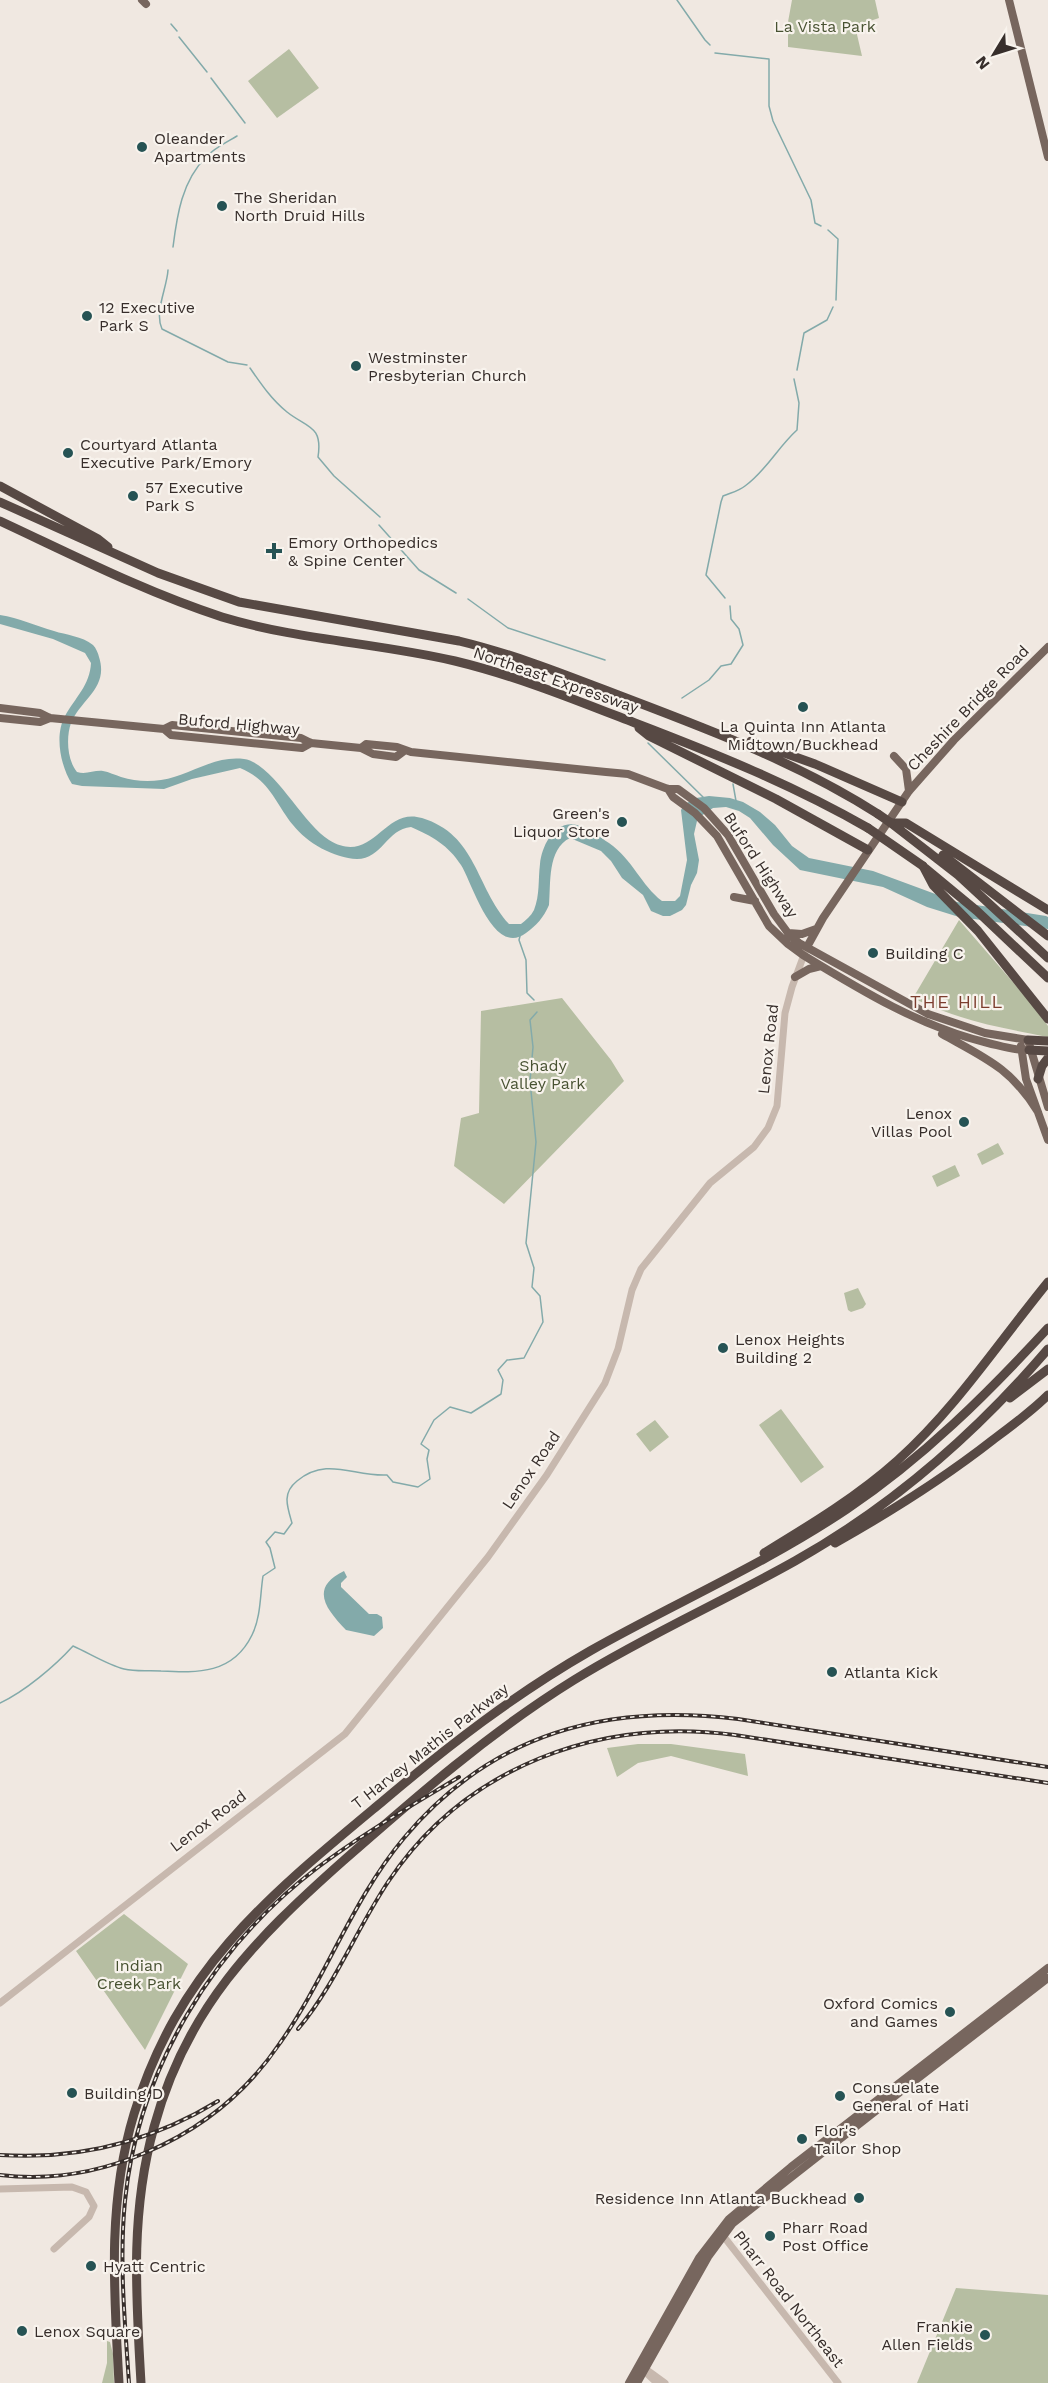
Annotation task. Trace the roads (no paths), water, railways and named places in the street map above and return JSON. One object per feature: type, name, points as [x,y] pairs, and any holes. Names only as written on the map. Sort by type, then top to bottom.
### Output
[{"type":"highway","points":[[0,486],[98,539],[115,553]]},
{"type":"highway","name":"Northeast Expressway","points":[[0,502],[167,576],[239,602],[416,632],[494,650],[563,673],[718,734],[806,773],[890,822],[958,875],[1048,958]]},
{"type":"highway","name":"Northeast Expressway","points":[[0,521],[152,591],[225,617],[286,633],[378,646],[456,661],[550,690],[786,783],[868,828],[923,866],[977,911],[1048,978]]},
{"type":"highway","points":[[0,529],[19,530]]},
{"type":"highway","points":[[633,722],[649,736],[776,799],[867,851]]},
{"type":"highway","points":[[718,734],[753,742],[815,764],[902,802]]},
{"type":"highway","points":[[890,822],[906,823],[1048,910]]},
{"type":"highway","points":[[920,844],[943,855],[1048,936]]},
{"type":"highway","points":[[923,866],[933,885],[1048,1008]]},
{"type":"highway","points":[[1011,970],[1048,1019]]},
{"type":"highway","points":[[1024,1040],[1048,1041]]},
{"type":"highway","points":[[1025,1050],[1048,1051]]},
{"type":"highway","points":[[1038,1078],[1048,1058]]},
{"type":"highway","points":[[683,1602],[819,1518],[899,1459],[948,1408],[1048,1282]]},
{"type":"highway","points":[[1025,1353],[1048,1320]]},
{"type":"highway","name":"T Harvey Mathis Parkway","points":[[119,2383],[113,2248],[121,2166],[133,2118],[156,2055],[179,2011],[206,1969],[237,1931],[279,1888],[463,1736],[510,1702],[566,1666],[794,1543],[884,1483],[948,1430],[1048,1328]]},
{"type":"highway","name":"T Harvey Mathis Parkway","points":[[141,2383],[135,2257],[137,2218],[145,2163],[156,2117],[176,2065],[202,2015],[233,1970],[265,1933],[436,1779],[493,1734],[596,1667],[797,1560],[899,1491],[980,1422],[1048,1349]]},
{"type":"highway","points":[[980,1422],[1048,1369]]},
{"type":"highway","points":[[797,1560],[821,1550],[915,1497],[972,1456],[1048,1395]]},
{"type":"main road","points":[[1009,0],[1048,157]]},
{"type":"main road","name":"Cheshire Bridge Road","points":[[890,822],[909,791],[943,751],[1048,648]]},
{"type":"main road","name":"Buford Highway","points":[[0,708],[40,712],[50,718],[164,729],[171,735],[302,748],[311,743],[361,748],[373,754],[396,757],[404,751],[628,774],[668,789],[678,789],[711,814],[746,888],[769,926],[788,945],[805,951],[928,1014],[985,1033],[1024,1040]]},
{"type":"main road","name":"Buford Highway","points":[[0,718],[40,722],[50,718]]},
{"type":"main road","points":[[894,756],[906,769],[909,791]]},
{"type":"main road","name":"Buford Highway","points":[[668,789],[677,800],[721,834],[788,933],[821,966],[921,1021],[977,1040],[1025,1050]]},
{"type":"main road","name":"Lenox Road","points":[[805,951],[844,885],[890,822]]},
{"type":"main road","points":[[748,872],[750,881],[746,888],[756,891],[774,914]]},
{"type":"main road","points":[[734,897],[755,901]]},
{"type":"main road","points":[[788,933],[801,934],[816,929]]},
{"type":"main road","points":[[795,977],[809,969],[821,966]]},
{"type":"main road","points":[[921,1021],[1002,1068],[1018,1083],[1038,1112]]},
{"type":"main road","points":[[1024,1040],[1023,1067],[1048,1140]]},
{"type":"main road","points":[[1025,1050],[1048,1107]]},
{"type":"main road","points":[[637,2383],[643,2368],[721,2234],[740,2208],[1048,1968]]},
{"type":"main road","points":[[721,2234],[744,2212],[1048,1978]]},
{"type":"main road","points":[[629,2383],[643,2368]]},
{"type":"street","name":"Lenox Road","points":[[0,2003],[345,1734],[492,1553],[546,1476],[603,1387],[618,1350],[632,1290],[641,1269],[710,1183],[754,1147],[768,1128],[777,1106],[785,1013],[805,951]]},
{"type":"street","points":[[0,2189],[72,2187],[87,2192],[94,2206],[90,2217],[54,2250]]},
{"type":"street","name":"Pharr Road Northeast","points":[[721,2234],[838,2383]]},
{"type":"street","points":[[643,2368],[657,2383]]},
{"type":"street","points":[[643,2368],[665,2383]]},
{"type":"water","points":[[0,615],[79,638],[89,642],[97,651],[101,668],[100,677],[92,693],[75,715],[69,729],[69,755],[77,772],[103,771],[131,779],[156,781],[172,778],[222,760],[244,759],[266,771],[319,832],[329,840],[344,846],[357,846],[367,842],[397,820],[409,817],[422,818],[440,826],[454,836],[465,849],[489,894],[509,924],[521,924],[533,912],[537,899],[543,850],[556,830],[569,825],[585,828],[609,843],[624,857],[655,895],[662,901],[675,901],[680,896],[687,860],[681,810],[685,804],[696,798],[709,796],[743,802],[760,812],[775,825],[792,846],[809,858],[873,871],[957,902],[1046,916],[1048,917],[1048,929],[959,917],[927,907],[883,887],[800,870],[773,845],[750,818],[726,807],[713,808],[697,821],[694,834],[699,860],[697,873],[686,905],[682,910],[670,916],[651,911],[643,895],[622,878],[601,851],[570,838],[557,850],[554,858],[550,877],[549,905],[542,917],[526,933],[514,938],[503,935],[485,915],[466,874],[451,852],[439,842],[411,827],[396,833],[366,858],[348,858],[330,853],[306,838],[293,825],[265,786],[240,768],[192,779],[164,789],[72,784],[62,760],[60,733],[65,716],[85,685],[91,663],[85,653],[53,639],[0,624]]},
{"type":"water","points":[[344,1571],[347,1577],[341,1583],[341,1587],[369,1614],[382,1617],[383,1628],[374,1636],[346,1630],[327,1607],[324,1592],[327,1584]]},
{"type":"waterway","points":[[677,0],[710,45]]},
{"type":"waterway","points":[[171,24],[177,31]]},
{"type":"waterway","points":[[179,37],[207,72]]},
{"type":"waterway","points":[[715,53],[769,59],[769,106],[773,121],[811,200],[815,223],[821,226]]},
{"type":"waterway","points":[[211,78],[245,123]]},
{"type":"waterway","points":[[173,247],[182,199],[191,177],[209,154],[237,136]]},
{"type":"waterway","points":[[828,230],[838,239],[836,300]]},
{"type":"waterway","points":[[168,270],[159,315],[162,329],[228,362],[247,365]]},
{"type":"waterway","points":[[797,370],[804,333],[827,320],[833,307]]},
{"type":"waterway","points":[[250,368],[276,402],[316,433],[319,447],[318,457],[334,476],[380,517]]},
{"type":"waterway","points":[[725,598],[706,575],[721,502],[723,496],[740,489],[752,480],[797,430],[799,403],[794,379]]},
{"type":"waterway","points":[[379,525],[419,570],[456,593]]},
{"type":"waterway","points":[[468,599],[508,628],[605,660]]},
{"type":"waterway","points":[[682,698],[709,680],[721,666],[731,664],[743,645],[739,629],[731,619],[730,606]]},
{"type":"waterway","points":[[648,743],[703,797]]},
{"type":"waterway","points":[[733,784],[736,801]]},
{"type":"waterway","points":[[520,936],[519,940],[526,960],[527,993],[534,1000]]},
{"type":"waterway","points":[[0,1703],[39,1678],[73,1646],[112,1665],[129,1670],[188,1672],[225,1664],[244,1648],[255,1628],[263,1576],[275,1568],[270,1548],[266,1542],[275,1532],[284,1534],[292,1523],[287,1500],[289,1490],[297,1481],[319,1470],[341,1469],[387,1475],[393,1482],[418,1487],[430,1479],[427,1459],[429,1450],[421,1444],[434,1420],[450,1407],[471,1413],[501,1394],[503,1380],[498,1370],[507,1360],[524,1358],[543,1322],[540,1296],[532,1287],[534,1268],[526,1243],[536,1142],[530,1081],[533,1047],[530,1020],[537,1012]]},
{"type":"railway","points":[[0,2175],[56,2176],[112,2165],[167,2143],[221,2107],[253,2077],[280,2043],[369,1887],[404,1838],[438,1802],[475,1773],[514,1750],[554,1733],[598,1722],[642,1716],[689,1715],[738,1719],[1048,1767]]},
{"type":"railway","points":[[298,2029],[334,1976],[376,1900],[419,1842],[456,1808],[496,1780],[540,1758],[586,1743],[635,1734],[684,1731],[735,1735],[1048,1783]]},
{"type":"railway","points":[[129,2383],[123,2270],[125,2201],[133,2152],[146,2105],[164,2059],[187,2015],[214,1974],[245,1935],[279,1900],[317,1868],[351,1844],[459,1777]]},
{"type":"railway","points":[[0,2155],[57,2154],[113,2145],[166,2127],[218,2101]]},
{"type":"place","name":"Oleander Apartments","points":[[142,147]]},
{"type":"place","name":"The Sheridan North Druid Hills","points":[[222,206]]},
{"type":"place","name":"12 Executive Park S","points":[[87,316]]},
{"type":"place","name":"Westminster Presbyterian Church","points":[[356,366]]},
{"type":"place","name":"Courtyard Atlanta Executive Park/Emory","points":[[68,453]]},
{"type":"place","name":"57 Executive Park S","points":[[133,496]]},
{"type":"place","name":"Emory Orthopedics & Spine Center","points":[[274,551]]},
{"type":"place","name":"La Quinta Inn Atlanta Midtown/Buckhead","points":[[803,707]]},
{"type":"place","name":"Green's Liquor Store","points":[[622,822]]},
{"type":"place","name":"Building C","points":[[873,953]]},
{"type":"place","name":"Lenox Villas Pool","points":[[964,1122]]},
{"type":"place","name":"Lenox Heights Building 2","points":[[723,1348]]},
{"type":"place","name":"Atlanta Kick","points":[[832,1672]]},
{"type":"place","name":"Oxford Comics and Games","points":[[950,2012]]},
{"type":"place","name":"Building D","points":[[72,2093]]},
{"type":"place","name":"Consuelate General of Hati","points":[[840,2096]]},
{"type":"place","name":"Flor's Tailor Shop","points":[[802,2139]]},
{"type":"place","name":"Residence Inn Atlanta Buckhead","points":[[859,2198]]},
{"type":"place","name":"Pharr Road Post Office","points":[[770,2236]]},
{"type":"place","name":"Hyatt Centric","points":[[91,2266]]},
{"type":"place","name":"Lenox Square","points":[[22,2331]]},
{"type":"place","name":"Frankie Allen Fields","points":[[985,2335]]},
{"type":"district","name":"THE HILL","points":[[957,1001]]},
{"type":"park label","name":"La Vista Park","points":[[825,26]]},
{"type":"park label","name":"Shady Valley Park","points":[[543,1074]]},
{"type":"park label","name":"Indian Creek Park","points":[[139,1974]]}]
